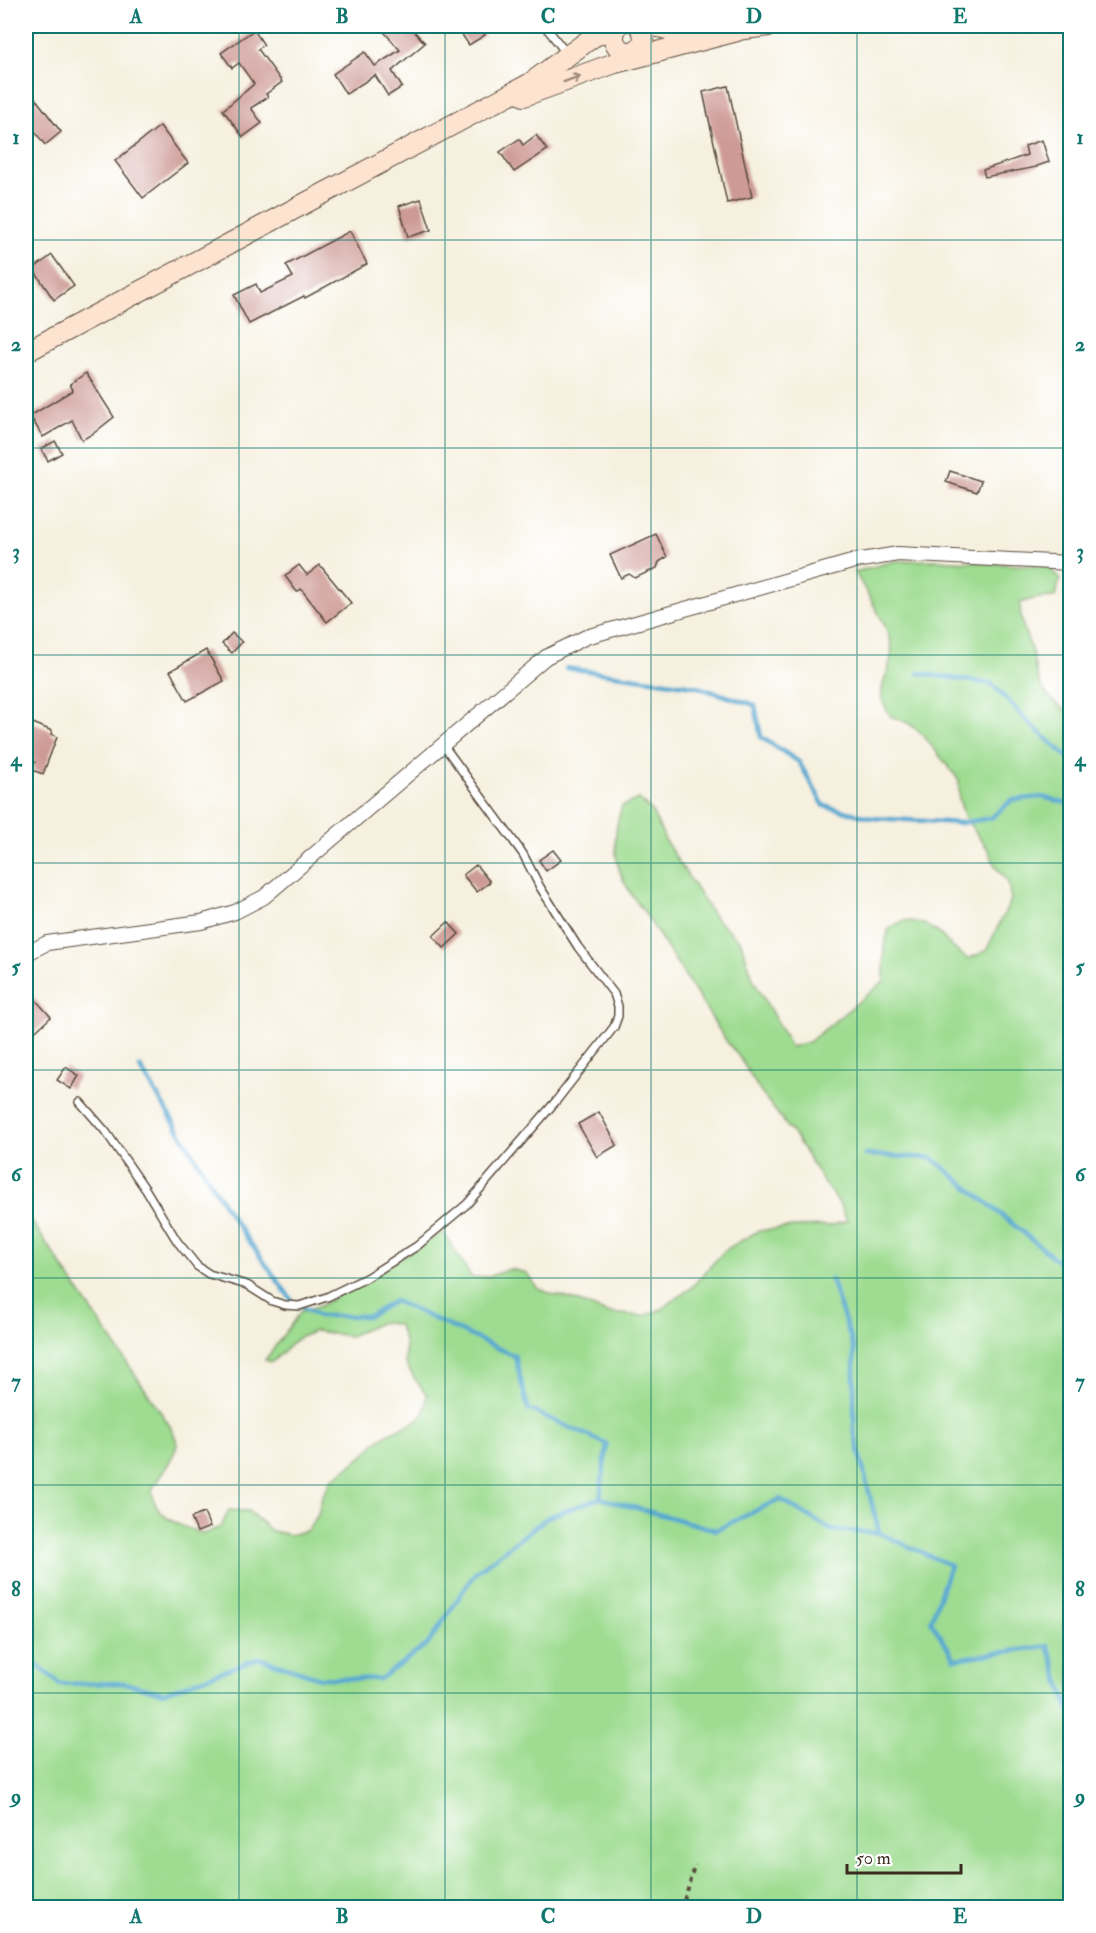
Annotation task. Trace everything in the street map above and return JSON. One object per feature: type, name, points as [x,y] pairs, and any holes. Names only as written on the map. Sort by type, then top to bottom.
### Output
[{"type":"main road","points":[[26,352],[477,113],[529,84],[593,37],[617,26]]},
{"type":"main road","points":[[617,26],[613,38],[625,56]]},
{"type":"main road","points":[[477,113],[638,50],[644,39],[644,32],[639,26]]},
{"type":"main road","points":[[654,26],[683,33],[704,34],[770,26]]},
{"type":"main road","points":[[625,56],[657,52],[737,31]]},
{"type":"street","points":[[26,954],[47,943],[201,922],[235,912],[264,897],[546,657],[586,637],[855,561],[898,554],[1071,563]]},
{"type":"lane","points":[[545,26],[568,56]]},
{"type":"lane","points":[[80,1102],[106,1132],[146,1190],[177,1241],[197,1266],[209,1274],[248,1285],[272,1301],[285,1305],[299,1306],[327,1297],[366,1278],[417,1246],[467,1204],[556,1101],[614,1027],[618,1016],[618,1006],[614,994],[579,947],[540,887],[523,854],[444,746]]},
{"type":"path","points":[[681,1908],[695,1865]]},
{"type":"green space","points":[[937,560],[1049,567],[1060,580],[1055,597],[1037,598],[1020,603],[1020,610],[1038,678],[1053,701],[1070,713],[1070,1907],[26,1907],[26,1213],[170,1426],[175,1437],[177,1444],[174,1455],[152,1490],[155,1502],[162,1514],[185,1527],[204,1534],[221,1527],[229,1510],[248,1511],[272,1531],[290,1535],[308,1530],[318,1515],[322,1497],[331,1480],[363,1456],[376,1442],[391,1432],[409,1425],[424,1414],[427,1395],[405,1363],[405,1344],[399,1325],[382,1322],[350,1336],[315,1331],[298,1338],[272,1362],[265,1360],[301,1311],[320,1306],[443,1232],[472,1278],[490,1276],[510,1269],[527,1273],[537,1288],[554,1295],[607,1313],[643,1316],[660,1310],[691,1288],[725,1250],[758,1231],[829,1226],[847,1221],[839,1203],[797,1139],[760,1091],[626,886],[617,861],[616,835],[622,806],[639,799],[652,811],[666,842],[715,918],[741,942],[753,979],[791,1047],[809,1042],[884,981],[884,948],[889,928],[905,920],[924,924],[939,933],[968,959],[986,951],[1011,900],[1008,882],[996,867],[988,849],[965,818],[959,799],[959,780],[923,735],[908,723],[890,716],[884,706],[882,693],[891,659],[891,644],[881,618],[855,572],[894,561]]},
{"type":"building","points":[[379,26],[409,26],[425,43],[392,71],[402,87],[388,96],[375,75],[346,94],[333,74],[365,52],[375,66],[400,50]]},
{"type":"building","points":[[456,26],[480,26],[485,35],[469,45]]},
{"type":"building","points":[[254,30],[264,45],[258,49],[282,82],[266,94],[268,97],[251,108],[262,123],[243,137],[223,110],[254,84],[239,63],[232,68],[221,53]]},
{"type":"building","points":[[26,86],[61,132],[45,145],[26,120]]},
{"type":"building","points":[[728,86],[752,197],[727,203],[703,92]]},
{"type":"building","points":[[160,126],[188,163],[143,198],[115,161]]},
{"type":"building","points":[[536,135],[547,150],[514,172],[500,152],[519,139],[523,145]]},
{"type":"building","points":[[1042,140],[1049,162],[1037,167],[985,177],[983,170],[1027,155],[1025,146]]},
{"type":"building","points":[[421,199],[431,230],[408,237],[399,206]]},
{"type":"building","points":[[350,231],[367,264],[305,298],[304,296],[249,324],[234,295],[256,284],[260,293],[293,277],[286,265]]},
{"type":"building","points":[[52,255],[74,286],[54,300],[33,269]]},
{"type":"building","points":[[86,373],[114,417],[82,440],[72,420],[43,437],[30,416],[73,390],[70,384]]},
{"type":"building","points":[[55,441],[62,453],[48,461],[41,449]]},
{"type":"building","points":[[950,471],[981,481],[977,492],[946,482]]},
{"type":"building","points":[[656,534],[667,557],[659,562],[657,568],[635,578],[629,574],[621,578],[610,555]]},
{"type":"building","points":[[299,565],[307,575],[320,565],[351,603],[327,622],[301,589],[297,592],[285,576]]},
{"type":"building","points":[[232,633],[242,642],[232,653],[222,644]]},
{"type":"building","points":[[206,650],[224,681],[187,701],[170,671]]},
{"type":"building","points":[[33,723],[52,731],[51,734],[57,737],[43,774],[32,770],[35,762],[26,759],[26,743]]},
{"type":"building","points":[[553,850],[561,860],[546,871],[539,860]]},
{"type":"building","points":[[476,865],[490,882],[477,892],[463,875]]},
{"type":"building","points":[[448,922],[459,934],[444,948],[433,936]]},
{"type":"building","points":[[33,997],[51,1017],[26,1040],[26,1004]]},
{"type":"building","points":[[66,1067],[79,1076],[71,1089],[57,1080]]},
{"type":"building","points":[[599,1112],[617,1145],[597,1157],[578,1124]]},
{"type":"building","points":[[204,1513],[210,1527],[197,1532],[191,1518]]},
{"type":"waterway","points":[[566,668],[694,686],[755,705],[761,737],[799,762],[824,806],[872,818],[961,823],[991,818],[1012,800],[1042,797],[1070,804]]},
{"type":"waterway","points":[[918,673],[992,684],[1030,724],[1070,759]]},
{"type":"waterway","points":[[1070,999],[1062,1058],[1070,1071]]},
{"type":"waterway","points":[[140,1067],[231,1216],[293,1302],[319,1316],[369,1316],[395,1301],[515,1356],[528,1409],[607,1444],[600,1498]]},
{"type":"waterway","points":[[865,1155],[932,1158],[1070,1271]]},
{"type":"waterway","points":[[831,1279],[854,1349],[854,1431],[879,1533]]},
{"type":"waterway","points":[[26,1656],[60,1684],[124,1683],[163,1693],[259,1658],[320,1678],[380,1679],[428,1644],[475,1573],[548,1517],[600,1498],[716,1530],[780,1499],[832,1530],[879,1533],[950,1565],[931,1621],[955,1659],[1048,1646],[1070,1713]]}]
